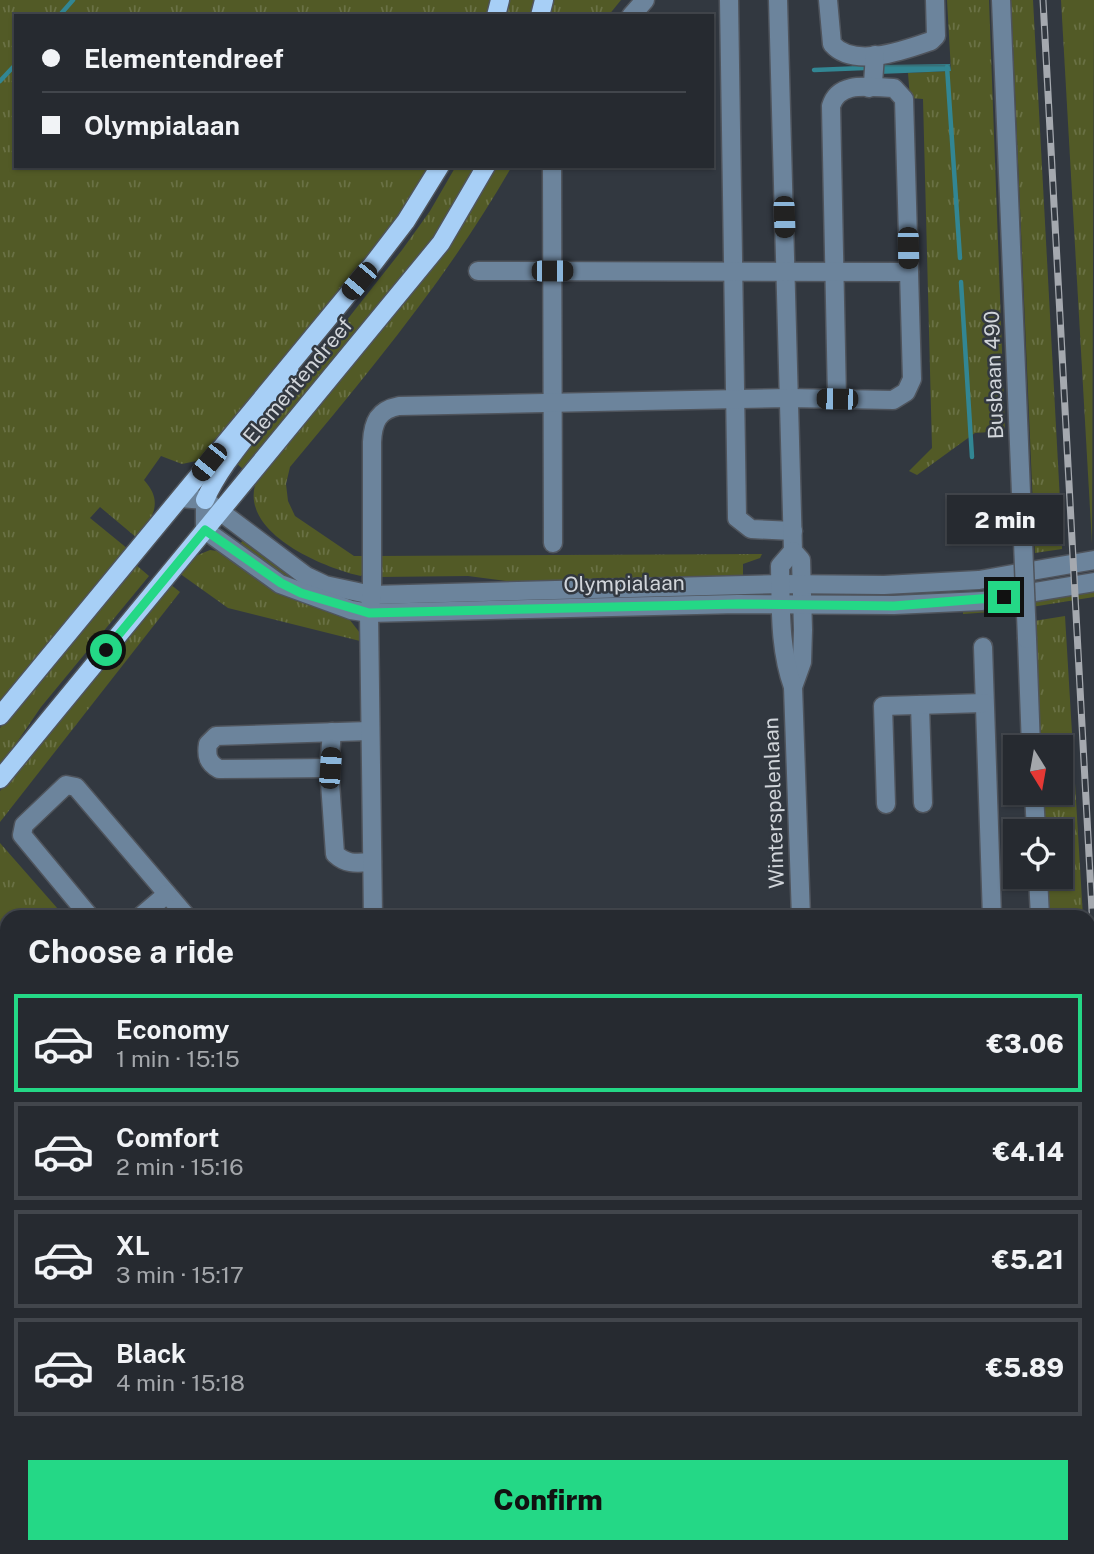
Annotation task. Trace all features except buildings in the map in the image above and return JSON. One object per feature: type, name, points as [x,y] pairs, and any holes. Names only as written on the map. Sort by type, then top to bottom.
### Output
[{"type":"main road","name":"Elementendreef","points":[[0,716],[406,221],[439,168]]},
{"type":"main road","name":"Elementendreef","points":[[0,779],[441,243],[485,168]]},
{"type":"main road","name":"Elementendreef","points":[[205,500],[212,484],[272,407],[316,333]]},
{"type":"street","points":[[633,14],[645,0]]},
{"type":"street","points":[[729,0],[731,272],[737,519],[751,529],[793,531]]},
{"type":"street","points":[[778,0],[793,531],[793,551],[780,566],[781,584]]},
{"type":"street","points":[[828,0],[832,44],[841,51],[875,55],[931,41],[936,36],[935,0]]},
{"type":"street","name":"Busbaan 490","points":[[1001,0],[1031,735]]},
{"type":"street","points":[[869,88],[873,83],[875,55]]},
{"type":"street","points":[[373,910],[369,613],[372,595],[372,442],[376,418],[382,412],[399,406],[789,398],[837,399],[893,400],[910,386],[904,99],[894,88],[842,90],[831,106],[837,399]]},
{"type":"street","points":[[552,168],[553,543]]},
{"type":"street","points":[[478,271],[909,272]]},
{"type":"street","name":"Olympialaan","points":[[180,498],[205,500],[306,576],[325,585],[372,595],[781,584],[884,585],[979,580],[1094,560]]},
{"type":"street","points":[[205,500],[205,530]]},
{"type":"street","name":"Olympialaan","points":[[205,530],[281,583],[301,593],[369,613],[782,605],[894,606],[982,601],[1094,582]]},
{"type":"street","name":"Winterspelenlaan","points":[[793,551],[801,560],[802,584],[802,662],[793,687]]},
{"type":"street","name":"Winterspelenlaan","points":[[781,584],[784,663],[793,687],[801,910]]},
{"type":"street","points":[[983,647],[992,910]]},
{"type":"street","points":[[886,804],[883,706],[984,703]]},
{"type":"street","points":[[920,705],[923,803]]},
{"type":"street","points":[[330,768],[219,769],[212,765],[206,754],[208,744],[216,736],[369,731]]},
{"type":"street","points":[[332,732],[330,768],[335,855],[353,864],[372,862]]},
{"type":"street","points":[[84,910],[22,835],[24,825],[66,785],[76,787],[181,910]]},
{"type":"street","points":[[1039,889],[1040,910]]},
{"type":"street","points":[[148,910],[167,894]]},
{"type":"street","points":[[35,1554],[62,1554]]},
{"type":"green space","points":[[0,0],[492,0],[488,14],[14,14],[14,168],[431,168],[381,242],[201,460],[182,464],[161,456],[144,480],[154,496],[155,503],[152,517],[137,538],[100,507],[90,518],[128,549],[0,704]]},
{"type":"green space","points":[[508,0],[535,0],[532,14],[504,14]]},
{"type":"green space","points":[[551,0],[621,0],[610,14],[548,14]]},
{"type":"green space","points":[[947,0],[989,0],[1005,431],[975,433],[917,475],[909,471],[932,448],[923,99],[910,98],[908,73],[951,71]]},
{"type":"green space","points":[[1011,0],[1033,0],[1061,519],[1062,549],[1035,553]]},
{"type":"green space","points":[[1061,0],[1094,0],[1092,544]]},
{"type":"green space","points":[[455,168],[477,168],[428,247],[244,470],[235,462],[430,211]]},
{"type":"green space","points":[[494,168],[511,168],[436,284],[290,467],[286,484],[288,501],[295,516],[354,556],[369,556],[368,568],[361,576],[345,572],[308,557],[273,533],[261,519],[254,503],[255,485],[453,237]]},
{"type":"green space","points":[[246,537],[298,577],[302,588],[237,547]]},
{"type":"green space","points":[[210,550],[225,552],[346,615],[360,633],[360,641],[228,608],[179,573],[193,557]]},
{"type":"green space","points":[[762,554],[760,558],[743,564],[743,581],[528,584],[468,576],[378,577],[378,556]]},
{"type":"green space","points":[[135,564],[149,576],[41,707],[0,767],[0,728]]},
{"type":"green space","points":[[170,584],[180,592],[0,822],[0,791]]},
{"type":"green space","points":[[1094,590],[1094,597],[1007,611],[963,614],[963,607]]},
{"type":"green space","points":[[1065,616],[1072,735],[1039,735],[1034,621]]},
{"type":"green space","points":[[1073,750],[1083,910],[1047,910],[1046,889],[1073,889],[1073,819],[1043,819],[1043,805],[1073,805]]},
{"type":"green space","points":[[0,843],[59,910],[0,910]]},
{"type":"water","points":[[950,64],[951,71],[882,74],[882,65]]},
{"type":"waterway","points":[[61,14],[73,0]]},
{"type":"waterway","points":[[0,81],[14,66]]},
{"type":"waterway","points":[[947,67],[960,258]]},
{"type":"waterway","points":[[814,70],[864,68]]},
{"type":"waterway","points":[[961,282],[972,457]]},
{"type":"railway","points":[[1043,0],[1092,910]]},
{"type":"route","points":[[106,650],[205,530],[262,573],[281,583],[301,593],[351,610],[369,613],[738,604],[894,606],[982,601],[1004,597]]}]
